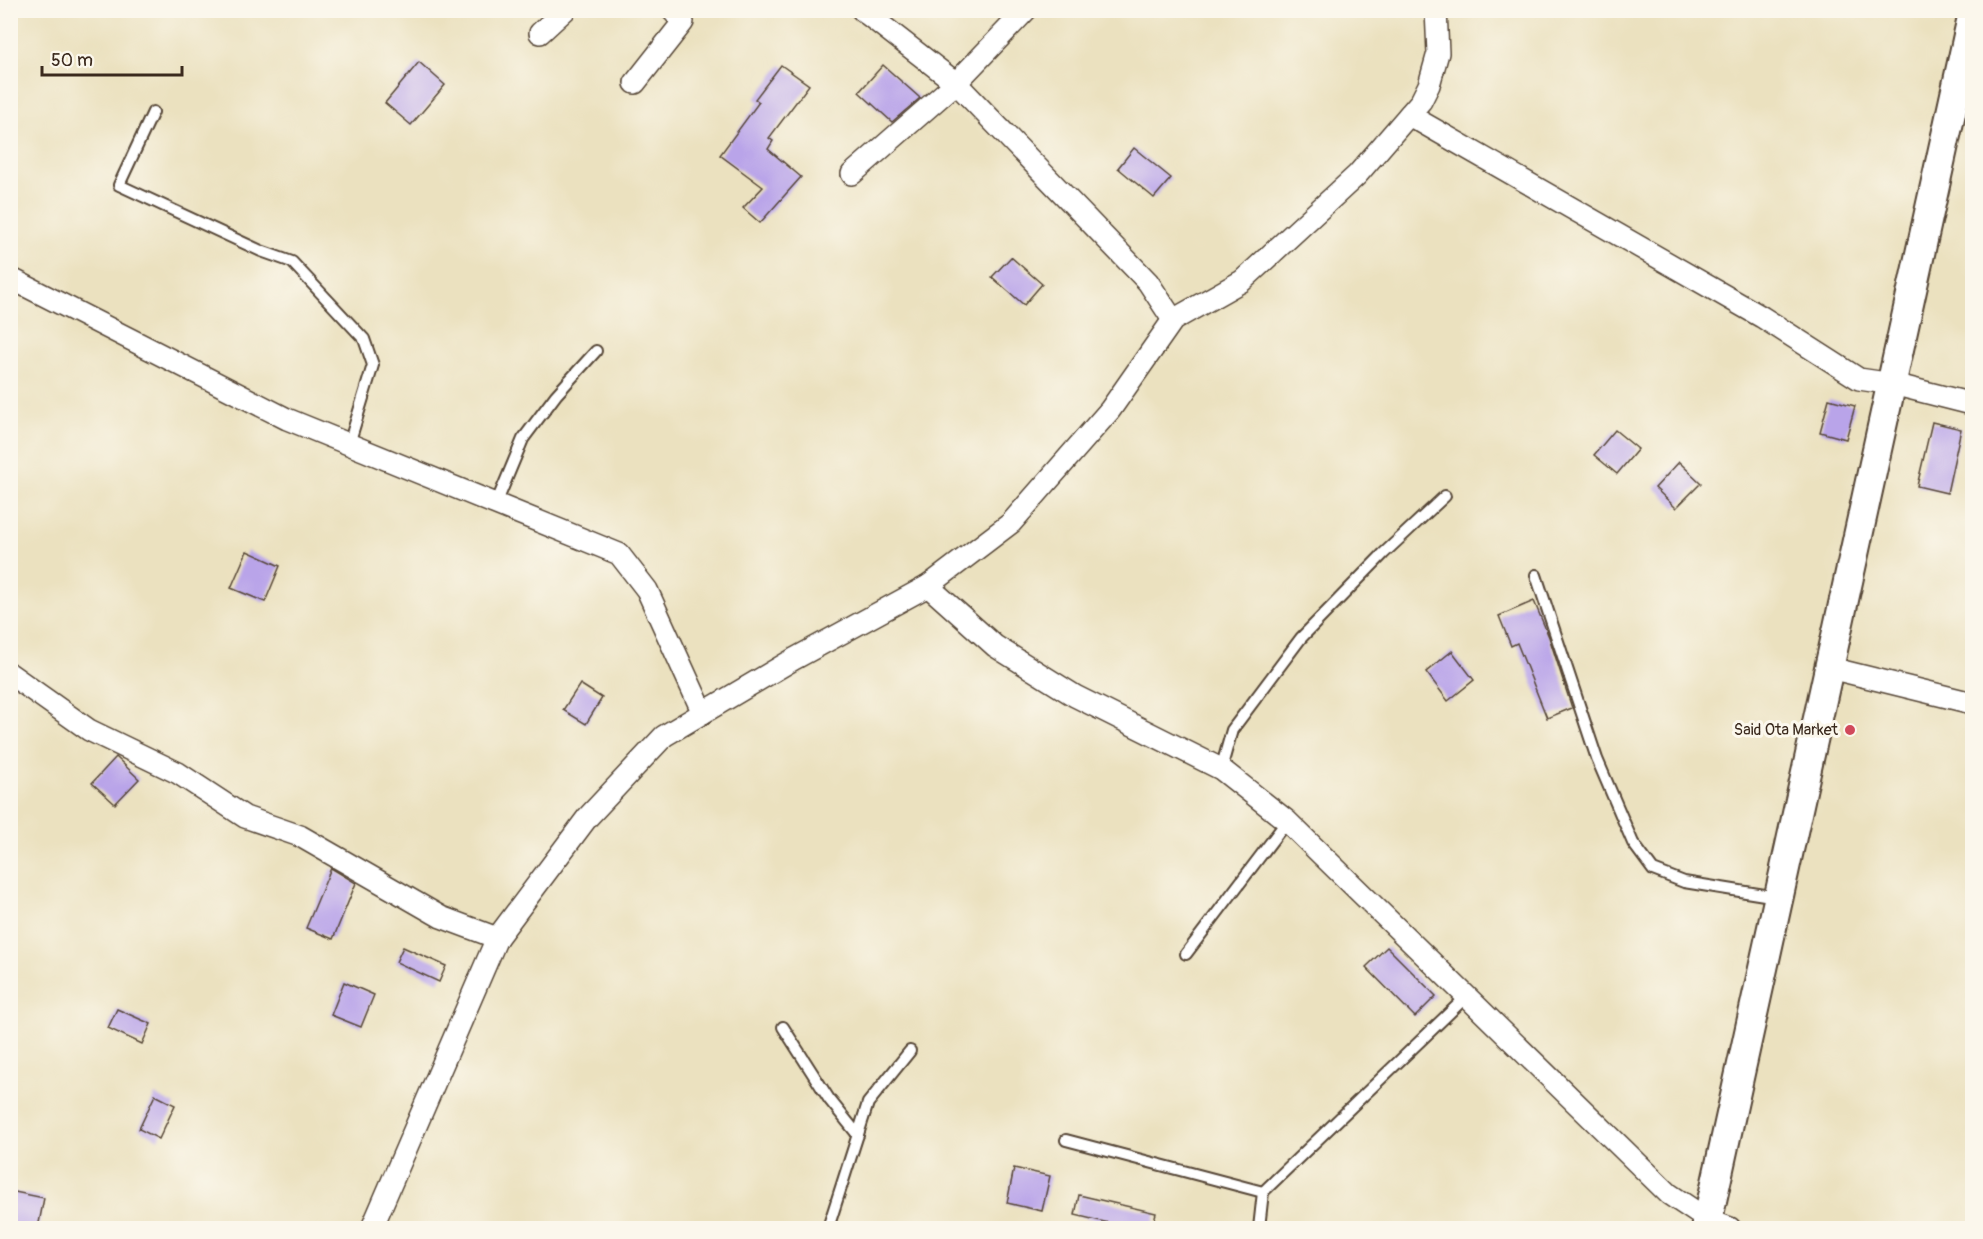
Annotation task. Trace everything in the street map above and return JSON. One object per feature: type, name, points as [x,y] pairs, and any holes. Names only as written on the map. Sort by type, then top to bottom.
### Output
[{"type":"main road","points":[[1715,1226],[1779,897],[1972,17]]},
{"type":"street","points":[[540,33],[565,10]]},
{"type":"street","points":[[635,83],[683,22],[672,10]]},
{"type":"street","points":[[862,10],[956,83],[1148,282],[1173,320]]},
{"type":"street","points":[[852,174],[956,83],[1026,10]]},
{"type":"street","points":[[372,1228],[497,938],[587,818],[664,736],[794,659],[927,586],[1011,523],[1110,410],[1173,320],[1242,281],[1357,175],[1421,101],[1429,85],[1438,53],[1436,10]]},
{"type":"street","points":[[1409,115],[1762,317],[1859,379],[1893,384],[1972,404]]},
{"type":"street","points":[[10,278],[287,419],[619,554],[647,590],[703,713]]},
{"type":"street","points":[[927,586],[994,646],[1075,696],[1221,769],[1287,821],[1631,1159],[1669,1194],[1715,1226]]},
{"type":"street","points":[[1830,669],[1972,703]]},
{"type":"street","points":[[10,674],[89,729],[178,773],[245,817],[300,836],[441,917],[497,938]]},
{"type":"lane","points":[[153,112],[119,185],[261,252],[292,262],[364,339],[373,364],[349,444]]},
{"type":"lane","points":[[496,504],[523,439],[556,395],[596,351]]},
{"type":"lane","points":[[1221,769],[1232,730],[1301,638],[1383,554],[1445,496]]},
{"type":"lane","points":[[1536,575],[1597,759],[1633,843],[1646,861],[1653,870],[1684,882],[1779,897]]},
{"type":"lane","points":[[1186,954],[1287,821]]},
{"type":"lane","points":[[1258,1228],[1263,1192],[1467,996]]},
{"type":"lane","points":[[783,1027],[829,1099],[858,1135]]},
{"type":"lane","points":[[828,1228],[868,1103],[910,1051]]},
{"type":"lane","points":[[1066,1140],[1263,1192]]},
{"type":"building","points":[[419,62],[445,85],[411,125],[385,103]]},
{"type":"building","points":[[781,65],[809,85],[769,138],[773,141],[768,149],[801,177],[760,223],[743,208],[763,187],[720,155],[759,102],[755,99]]},
{"type":"building","points":[[883,65],[920,98],[892,122],[859,92]]},
{"type":"building","points":[[1134,148],[1171,178],[1154,198],[1118,168]]},
{"type":"building","points":[[1011,257],[1042,284],[1024,305],[992,277]]},
{"type":"building","points":[[1829,399],[1855,406],[1846,439],[1820,432]]},
{"type":"building","points":[[1932,422],[1961,429],[1947,493],[1917,486]]},
{"type":"building","points":[[1615,430],[1638,449],[1617,474],[1594,455]]},
{"type":"building","points":[[1679,462],[1701,483],[1676,508],[1655,488]]},
{"type":"building","points":[[247,551],[280,566],[265,602],[231,588]]},
{"type":"building","points":[[1534,601],[1549,637],[1572,708],[1547,718],[1517,643],[1511,646],[1499,616]]},
{"type":"building","points":[[1452,651],[1474,680],[1448,701],[1426,672]]},
{"type":"building","points":[[580,684],[602,698],[586,724],[563,710]]},
{"type":"building","points":[[116,757],[139,779],[115,804],[92,783]]},
{"type":"building","points":[[331,868],[356,883],[333,939],[306,928]]},
{"type":"building","points":[[403,947],[446,966],[439,982],[396,962]]},
{"type":"building","points":[[1387,947],[1436,996],[1415,1017],[1366,967]]},
{"type":"building","points":[[344,982],[374,995],[361,1027],[331,1015]]},
{"type":"building","points":[[117,1009],[151,1024],[142,1044],[108,1028]]},
{"type":"building","points":[[155,1095],[175,1105],[159,1139],[139,1129]]},
{"type":"building","points":[[1014,1168],[1050,1176],[1042,1211],[1007,1203]]},
{"type":"building","points":[[10,1191],[44,1198],[38,1228],[10,1228]]},
{"type":"building","points":[[1079,1195],[1156,1213],[1152,1228],[1130,1228],[1075,1215]]},
{"type":"place","name":"Said Ota Market","points":[[1850,730]]}]
